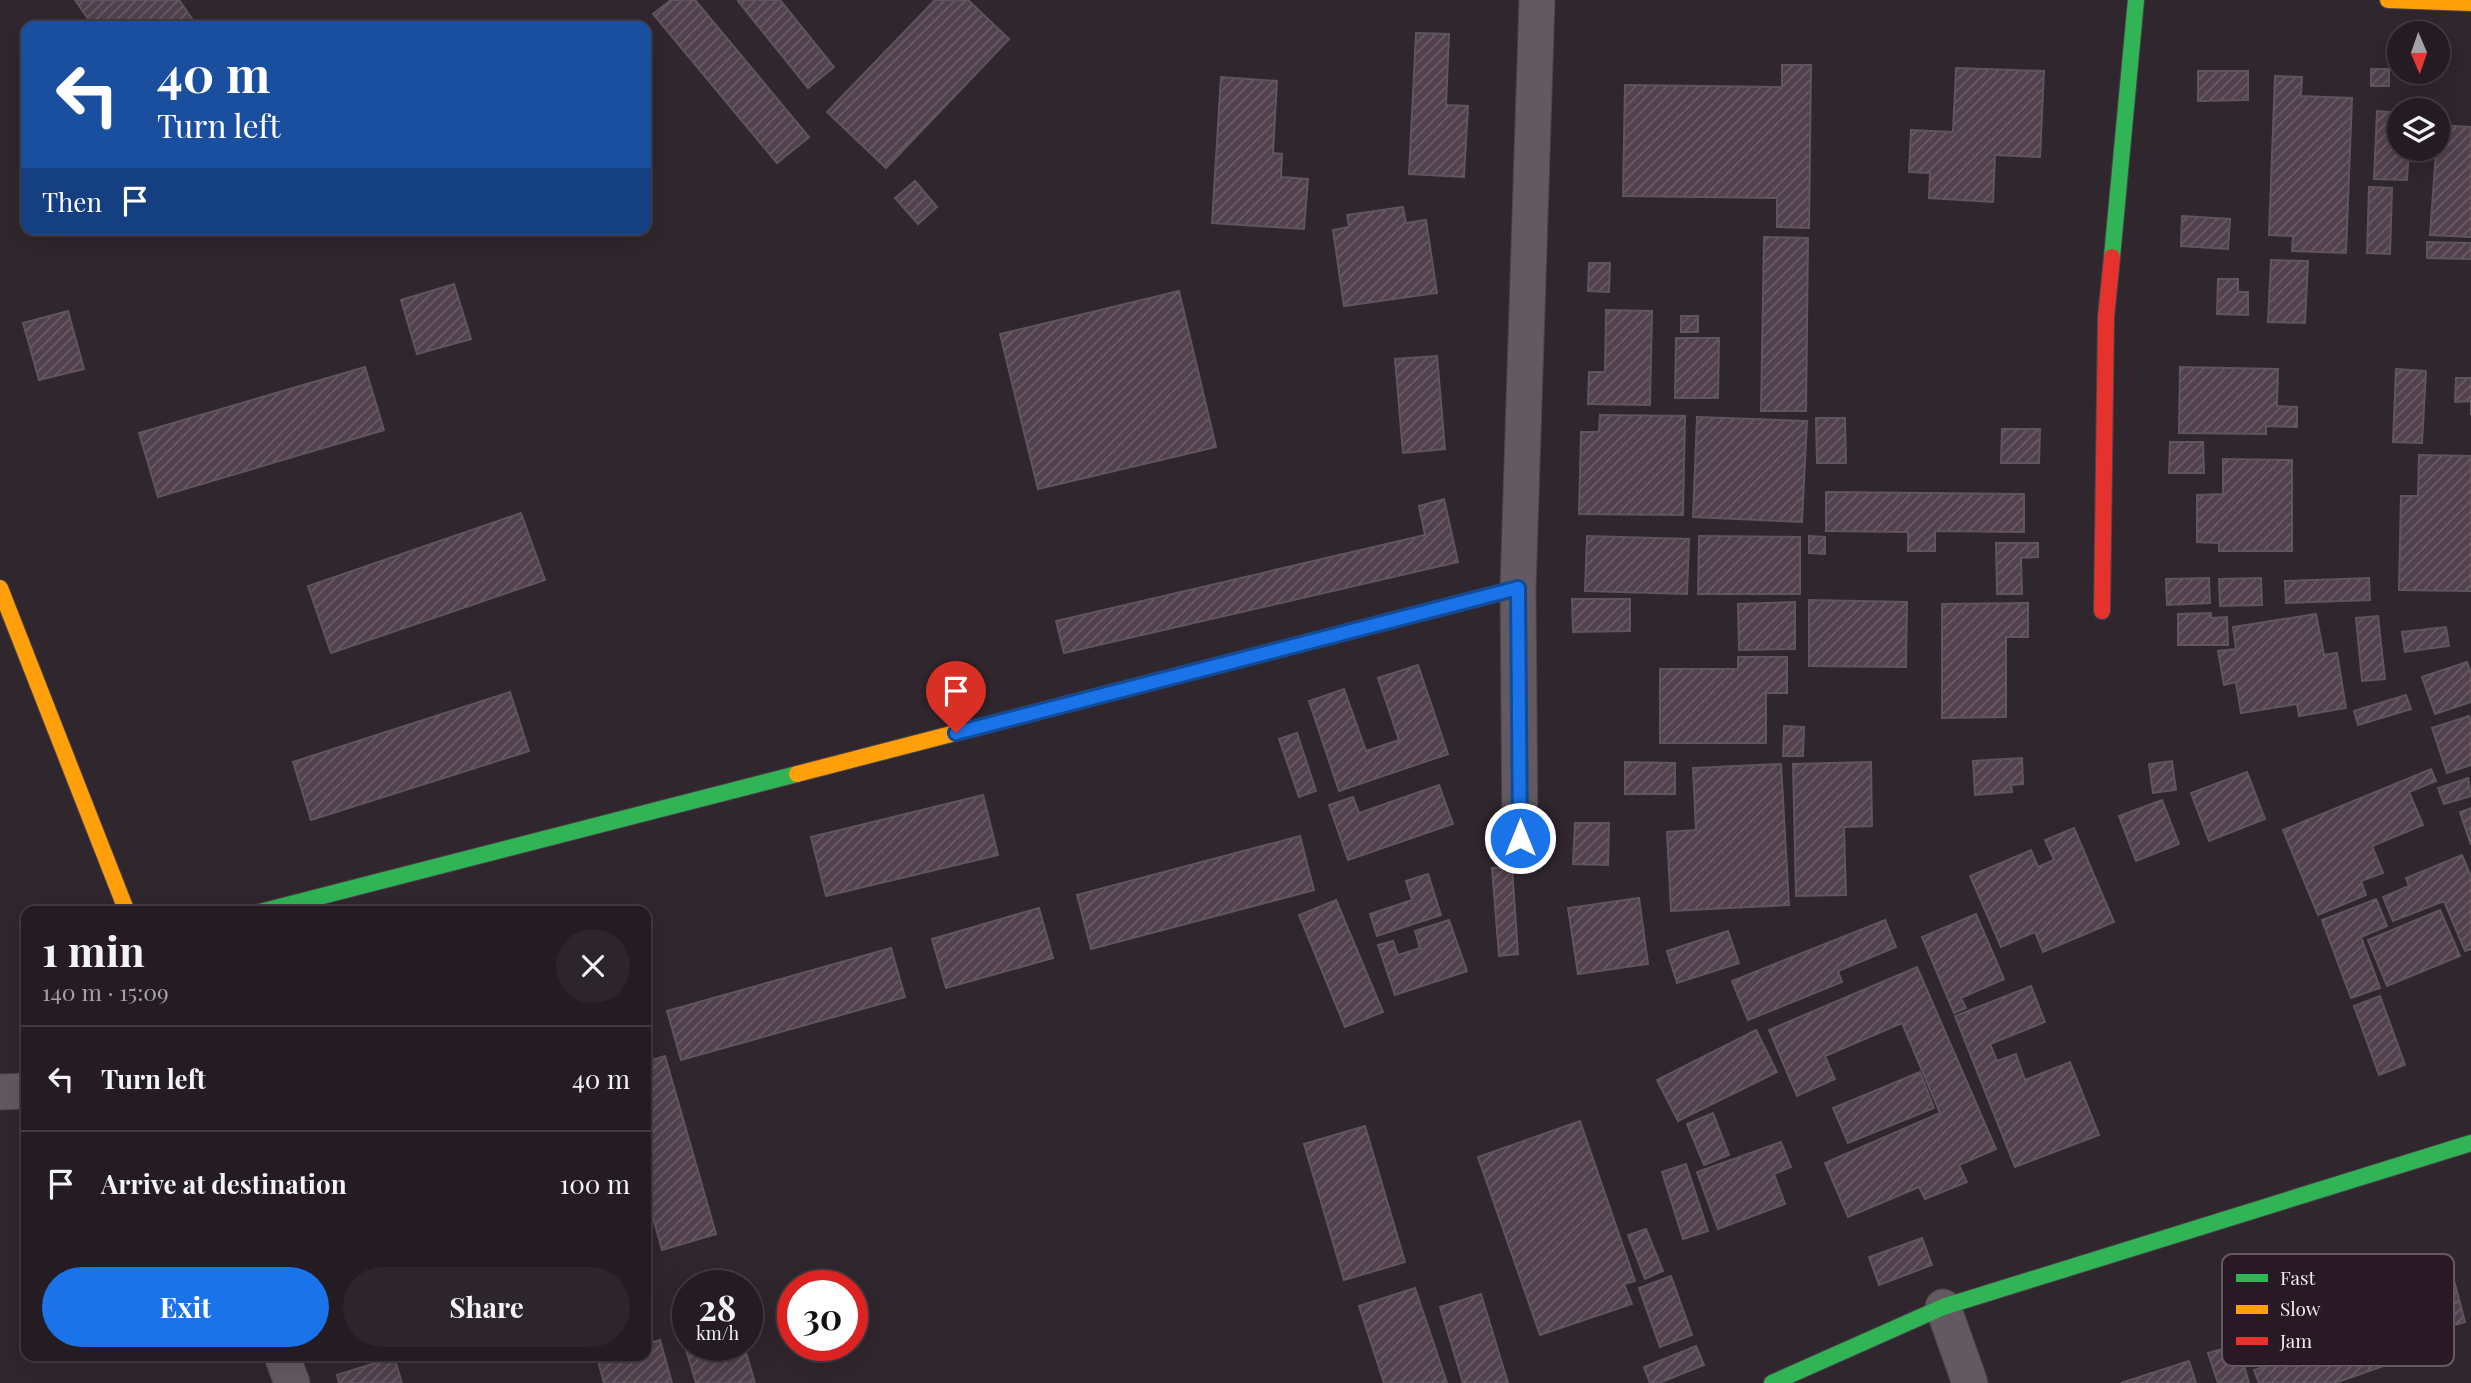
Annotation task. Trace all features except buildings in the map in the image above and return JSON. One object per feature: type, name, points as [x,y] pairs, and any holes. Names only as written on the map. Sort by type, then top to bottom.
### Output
[{"type":"street","points":[[1520,838],[1518,588],[1537,0]]},
{"type":"street","points":[[2102,611],[2106,317],[2136,0]]},
{"type":"street","points":[[2388,0],[2471,3]]},
{"type":"street","points":[[0,588],[125,906]]},
{"type":"street","points":[[283,906],[1518,588]]},
{"type":"street","points":[[0,1092],[21,1091]]},
{"type":"street","points":[[1772,1383],[1943,1307],[2471,1143]]},
{"type":"street","points":[[1943,1307],[1970,1383]]},
{"type":"street","points":[[284,1361],[292,1383]]},
{"type":"traffic: fast","points":[[2112,257],[2136,0]]},
{"type":"traffic: fast","points":[[1071,703],[1518,588]]},
{"type":"traffic: fast","points":[[283,906],[797,774]]},
{"type":"traffic: fast","points":[[1772,1383],[1943,1307],[2471,1143]]},
{"type":"traffic: slow","points":[[2388,0],[2471,3]]},
{"type":"traffic: slow","points":[[0,588],[125,906]]},
{"type":"traffic: slow","points":[[797,774],[1071,703]]},
{"type":"traffic: jam","points":[[2102,611],[2106,317],[2112,257]]},
{"type":"route","points":[[956,733],[1518,588],[1520,838]]}]
